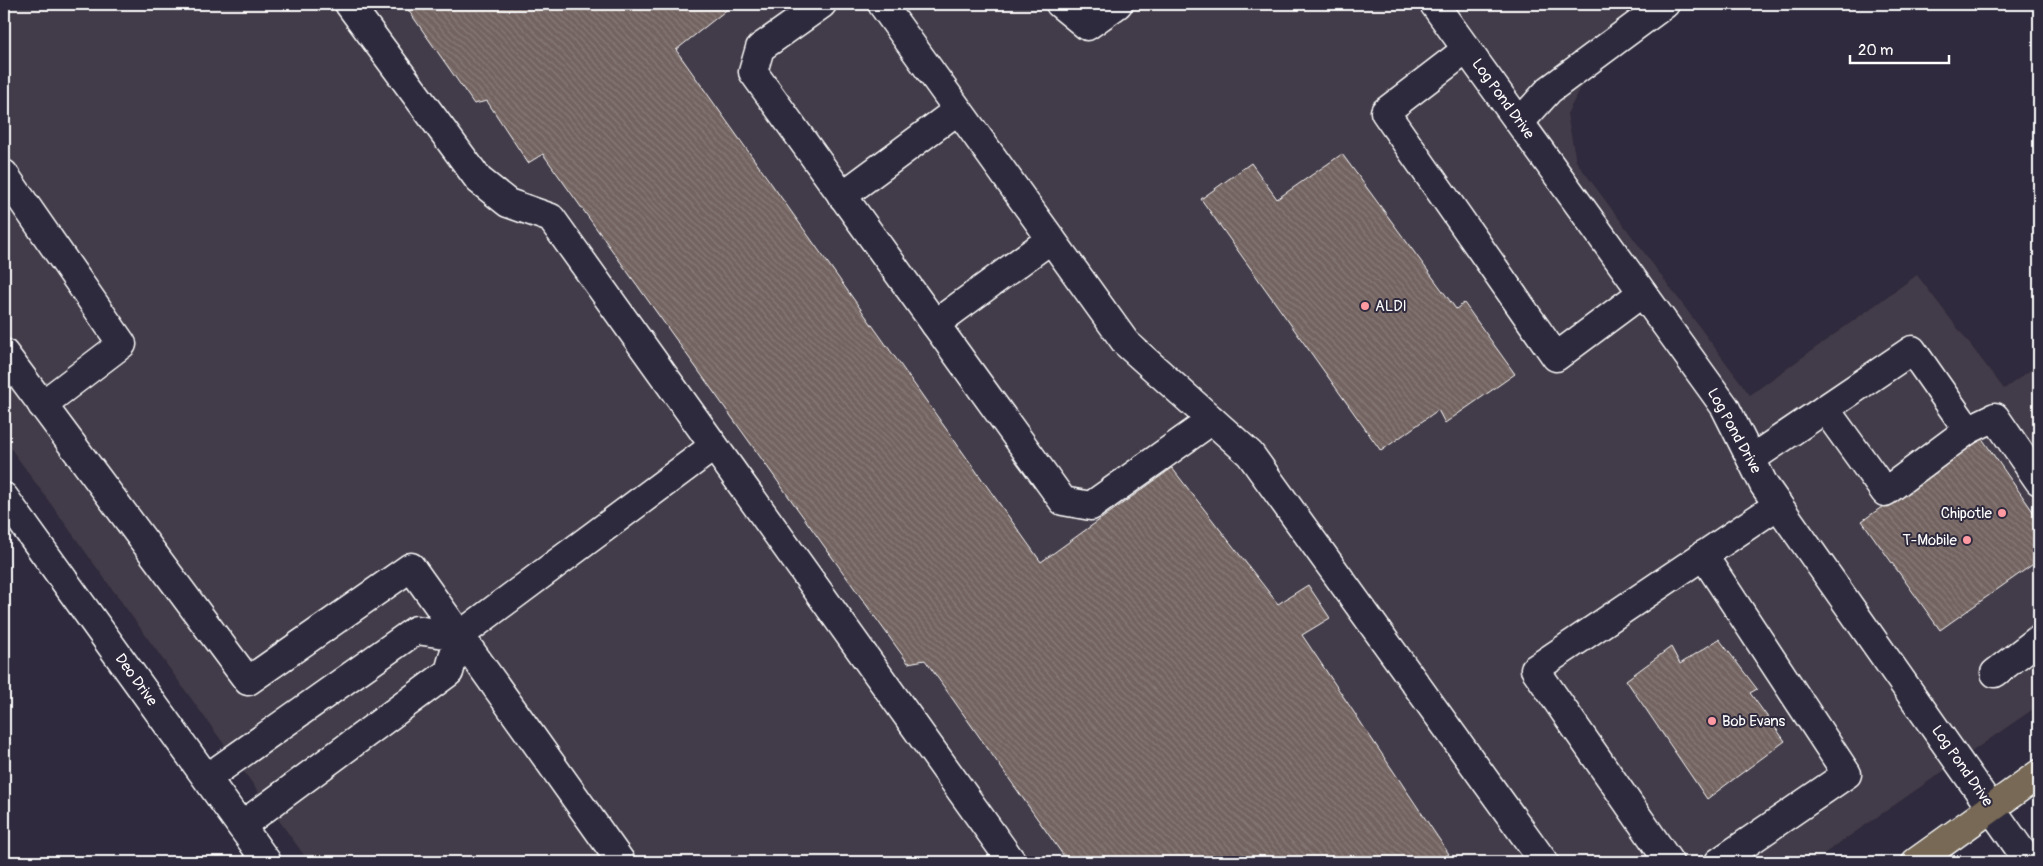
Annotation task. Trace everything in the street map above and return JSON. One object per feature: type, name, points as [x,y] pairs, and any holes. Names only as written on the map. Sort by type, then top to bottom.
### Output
[{"type":"main road","points":[[1916,862],[2039,774]]},
{"type":"street","points":[[349,4],[480,180],[508,203],[551,218],[1012,862]]},
{"type":"street","points":[[822,4],[760,48],[753,72],[1063,501],[1092,506],[1212,420]]},
{"type":"street","points":[[882,4],[1126,343],[1250,454],[1544,862]]},
{"type":"street","points":[[1060,4],[1087,26],[1118,4]]},
{"type":"street","name":"Log Pond Drive","points":[[1434,4],[1725,407],[1764,485],[2029,862]]},
{"type":"street","points":[[1520,122],[1549,90],[1665,4]]},
{"type":"street","points":[[1467,50],[1385,112],[1556,358],[1642,292]]},
{"type":"street","points":[[842,196],[958,110]]},
{"type":"street","points":[[4,174],[122,344],[42,405]]},
{"type":"street","points":[[935,324],[1051,239]]},
{"type":"street","points":[[1751,459],[1912,350],[1968,430]]},
{"type":"street","points":[[4,353],[248,681],[411,567],[621,862]]},
{"type":"street","points":[[1825,410],[1884,492],[1968,430],[1995,417],[2039,481]]},
{"type":"street","points":[[241,826],[449,672],[459,636],[714,446]]},
{"type":"street","name":"Deo Drive","points":[[4,498],[268,862]]},
{"type":"street","points":[[1670,862],[1535,669],[1778,505]]},
{"type":"street","points":[[1704,555],[1847,774],[1718,862]]},
{"type":"street","points":[[207,778],[416,630],[459,636]]},
{"type":"street","points":[[1995,673],[2039,639]]},
{"type":"shaded area","points":[[20,4],[1688,4],[1586,78],[1567,114],[1576,161],[1750,395],[1917,275],[2004,389],[2039,364],[2039,705],[1812,862],[309,862],[4,439],[4,15]]},
{"type":"building","points":[[404,4],[734,4],[676,50],[1041,562],[1172,468],[1278,604],[1308,585],[1330,618],[1302,635],[1449,854],[1438,862],[1068,862],[925,660],[908,663],[543,154],[528,163],[487,101],[474,104]]},
{"type":"building","name":"ALDI","points":[[1342,154],[1456,309],[1464,303],[1515,374],[1445,423],[1438,410],[1381,451],[1201,199],[1251,163],[1277,199]]},
{"type":"building","points":[[1981,437],[2039,520],[2039,560],[1940,630],[1862,521]]},
{"type":"building","name":"Bob Evans","points":[[1719,639],[1757,689],[1750,693],[1785,741],[1707,799],[1626,680],[1671,647],[1680,664]]},
{"type":"place","name":"ALDI","points":[[1365,306]]},
{"type":"place","name":"Chipotle","points":[[2002,513]]},
{"type":"place","name":"T-Mobile","points":[[1967,540]]},
{"type":"place","name":"Bob Evans","points":[[1712,721]]}]
